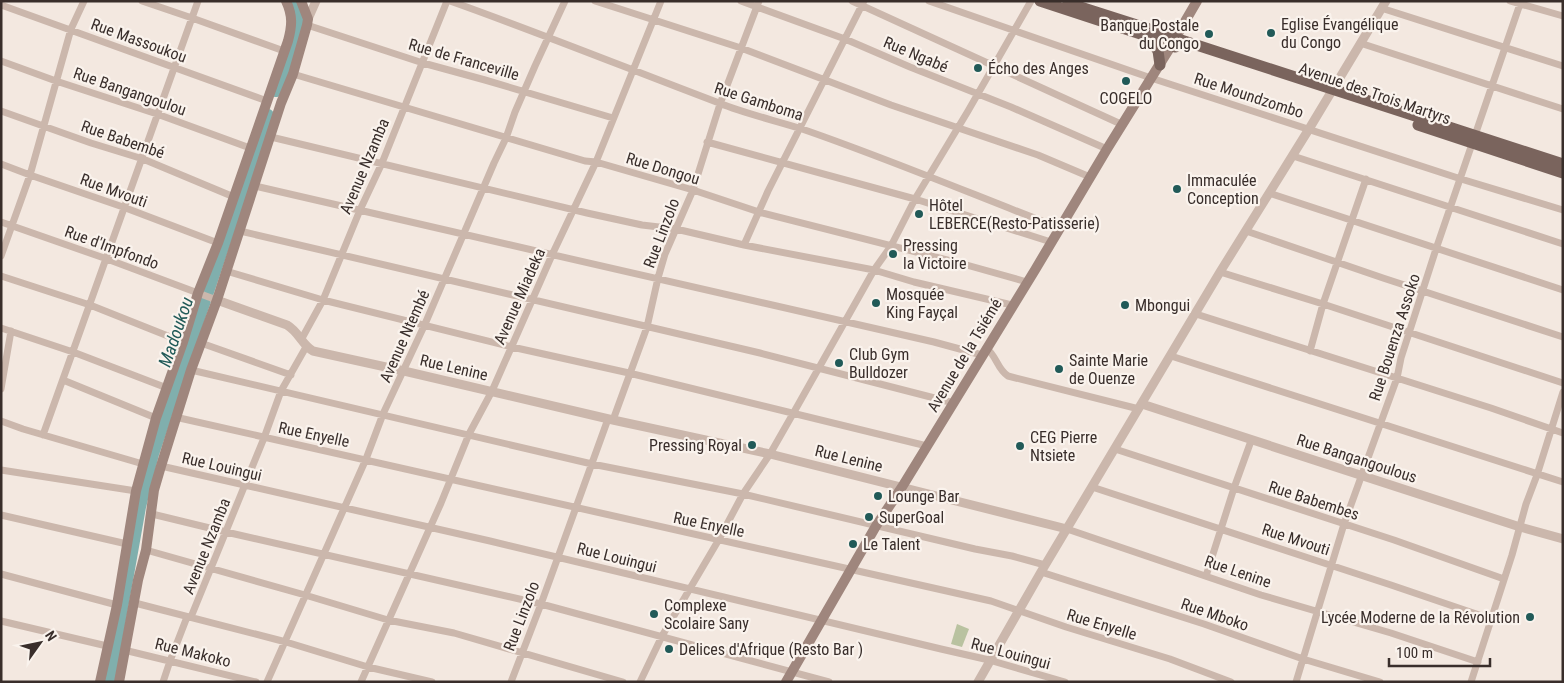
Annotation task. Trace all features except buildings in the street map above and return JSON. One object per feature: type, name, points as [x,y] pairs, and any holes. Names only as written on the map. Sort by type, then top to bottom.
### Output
[{"type":"main road","points":[[100,682],[136,491],[143,464],[156,418],[284,52],[292,23],[286,1]]},
{"type":"main road","points":[[119,682],[138,580],[146,550],[154,490],[160,466],[175,417],[255,186],[281,102],[293,74],[308,22],[301,1]]},
{"type":"main road","name":"Avenue des Trois Martyrs","points":[[1040,1],[1150,38],[1174,41]]},
{"type":"main road","name":"Avenue des Trois Martyrs","points":[[1063,1],[1174,41],[1332,91],[1473,139],[1563,172]]},
{"type":"main road","name":"Avenue de la Tsiémé","points":[[786,682],[876,526],[954,403],[1107,148],[1160,65],[1196,2]]},
{"type":"main road","points":[[1150,38],[1158,51],[1160,65]]},
{"type":"main road","name":"Avenue des Trois Martyrs","points":[[1473,139],[1563,164]]},
{"type":"street","points":[[1,256],[30,175],[71,29],[84,1]]},
{"type":"street","points":[[142,1],[284,52]]},
{"type":"street","points":[[43,435],[198,1]]},
{"type":"street","points":[[308,22],[316,1]]},
{"type":"street","name":"Rue Gamboma","points":[[448,1],[549,36],[720,104],[758,117],[800,128],[929,176],[1060,228]]},
{"type":"street","name":"Avenue Nzamba","points":[[164,681],[170,661],[212,568],[281,391],[291,375],[360,210],[382,164],[448,1]]},
{"type":"street","name":"Avenue Ntembé","points":[[267,682],[325,554],[366,459],[383,414],[425,324],[506,138],[515,112],[565,1]]},
{"type":"street","points":[[595,1],[740,48],[891,105],[1038,155],[1090,177]]},
{"type":"street","name":"Avenue Miadeka","points":[[361,682],[430,528],[469,434],[492,391],[552,255],[596,162],[612,118],[634,70],[661,1]]},
{"type":"street","name":"Rue Ngabé","points":[[741,1],[758,4],[1107,148]]},
{"type":"street","points":[[852,1],[863,3],[1123,124]]},
{"type":"street","name":"Rue Moundzombo","points":[[929,1],[1151,78],[1461,179],[1563,210]]},
{"type":"street","points":[[640,682],[662,636],[718,541],[743,494],[770,454],[1030,1]]},
{"type":"street","points":[[1510,1],[1563,16]]},
{"type":"street","points":[[744,245],[768,190],[863,3]]},
{"type":"street","name":"Rue Bouenza Assoko","points":[[1296,682],[1344,524],[1381,423],[1436,249],[1452,207],[1473,139],[1520,3]]},
{"type":"street","name":"Rue Linzolo","points":[[511,682],[592,464],[647,327],[665,254],[693,190],[720,104],[758,4]]},
{"type":"street","points":[[978,682],[1043,568],[1220,272],[1384,4],[1563,66]]},
{"type":"street","name":"Rue Massoukou","points":[[1,5],[267,101]]},
{"type":"street","name":"Rue de Franceville","points":[[308,22],[423,63],[525,91],[612,118]]},
{"type":"street","points":[[1360,43],[1563,109]]},
{"type":"street","name":"Rue Bangangoulou","points":[[1,62],[157,114],[250,148]]},
{"type":"street","name":"Rue Dongou","points":[[293,74],[585,161],[596,162],[693,190],[759,212],[1027,282]]},
{"type":"street","name":"Rue Babembé","points":[[1,111],[143,159],[234,197]]},
{"type":"street","points":[[270,137],[642,225],[676,229],[744,245],[874,270],[914,282],[1012,306]]},
{"type":"street","points":[[707,142],[915,199],[1051,242]]},
{"type":"street","points":[[1292,156],[1563,244]]},
{"type":"street","name":"Rue Mvouti","points":[[1,164],[218,243]]},
{"type":"street","points":[[1310,351],[1323,304],[1366,179]]},
{"type":"street","points":[[255,186],[934,342],[984,351],[995,356],[1000,369],[1008,376],[1140,406]]},
{"type":"street","points":[[1269,193],[1563,290]]},
{"type":"street","name":"Rue d'Impfondo","points":[[1,222],[107,259],[215,300]]},
{"type":"street","points":[[240,231],[819,368],[954,403]]},
{"type":"street","points":[[1246,231],[1563,337]]},
{"type":"street","points":[[226,271],[323,300],[512,347],[794,412],[927,446]]},
{"type":"street","points":[[1220,272],[1563,383]]},
{"type":"street","points":[[1,276],[90,306],[183,342]]},
{"type":"street","name":"Rue Lenine","points":[[215,300],[287,325],[296,331],[304,343],[313,351],[611,420],[770,454],[1067,529],[1261,595],[1391,633],[1478,662]]},
{"type":"street","points":[[1196,314],[1563,433]]},
{"type":"street","points":[[1,328],[73,352],[167,388]]},
{"type":"street","points":[[1,389],[11,331]]},
{"type":"street","points":[[201,342],[291,375]]},
{"type":"street","points":[[1171,356],[1563,482]]},
{"type":"street","name":"Rue Mboko","points":[[191,370],[592,464],[743,494],[1012,556],[1303,659],[1380,682]]},
{"type":"street","points":[[63,380],[156,418]]},
{"type":"street","points":[[1471,682],[1563,392]]},
{"type":"street","name":"Rue Bangangoulous","points":[[1140,406],[1563,539]]},
{"type":"street","name":"Rue Enyelle","points":[[175,417],[577,507],[718,541],[773,551],[991,601],[1170,659],[1230,682]]},
{"type":"street","points":[[1,421],[22,430],[143,464]]},
{"type":"street","points":[[1206,576],[1251,440]]},
{"type":"street","name":"Rue Babembes","points":[[1115,449],[1504,579]]},
{"type":"street","name":"Rue Louingui","points":[[160,466],[558,557],[990,660],[1065,682]]},
{"type":"street","points":[[1,470],[136,491]]},
{"type":"street","name":"Rue Mvouti","points":[[1092,487],[1333,565],[1491,619]]},
{"type":"street","points":[[152,514],[541,604],[830,682]]},
{"type":"street","points":[[1,516],[127,544]]},
{"type":"street","points":[[146,550],[388,620],[454,633],[623,682]]},
{"type":"street","points":[[1,574],[116,605]]},
{"type":"street","points":[[135,603],[432,682]]},
{"type":"street","points":[[1,621],[107,646]]},
{"type":"street","name":"Rue Makoko","points":[[124,650],[256,682]]},
{"type":"green space","points":[[957,624],[969,629],[962,647],[951,644]]},
{"type":"waterway","name":"Madoukou","points":[[276,91],[297,32],[298,18],[293,1]]},
{"type":"waterway","name":"Madoukou","points":[[109,682],[140,507],[153,454],[268,115]]},
{"type":"place","name":"Eglise Évangélique du Congo","points":[[1271,33]]},
{"type":"place","name":"Banque Postale du Congo","points":[[1209,34]]},
{"type":"place","name":"Écho des Anges","points":[[978,68]]},
{"type":"place","name":"COGELO","points":[[1126,81]]},
{"type":"place","name":"Immaculée Conception","points":[[1177,189]]},
{"type":"place","name":"Hôtel LEBERCE(Resto-Patisserie)","points":[[919,214]]},
{"type":"place","name":"Pressing la Victoire","points":[[893,254]]},
{"type":"place","name":"Mosquée King Fayçal","points":[[876,303]]},
{"type":"place","name":"Mbongui","points":[[1125,305]]},
{"type":"place","name":"Club Gym Bulldozer","points":[[839,363]]},
{"type":"place","name":"Sainte Marie de Ouenze","points":[[1059,369]]},
{"type":"place","name":"Pressing Royal","points":[[752,445]]},
{"type":"place","name":"CEG Pierre Ntsiete","points":[[1020,446]]},
{"type":"place","name":"Lounge Bar","points":[[878,496]]},
{"type":"place","name":"SuperGoal","points":[[869,517]]},
{"type":"place","name":"Le Talent","points":[[853,544]]},
{"type":"place","name":"Complexe Scolaire Sany","points":[[654,614]]},
{"type":"place","name":"Lycée Moderne de la Révolution","points":[[1530,617]]},
{"type":"place","name":"Delices d'Afrique (Resto Bar )","points":[[669,649]]}]
